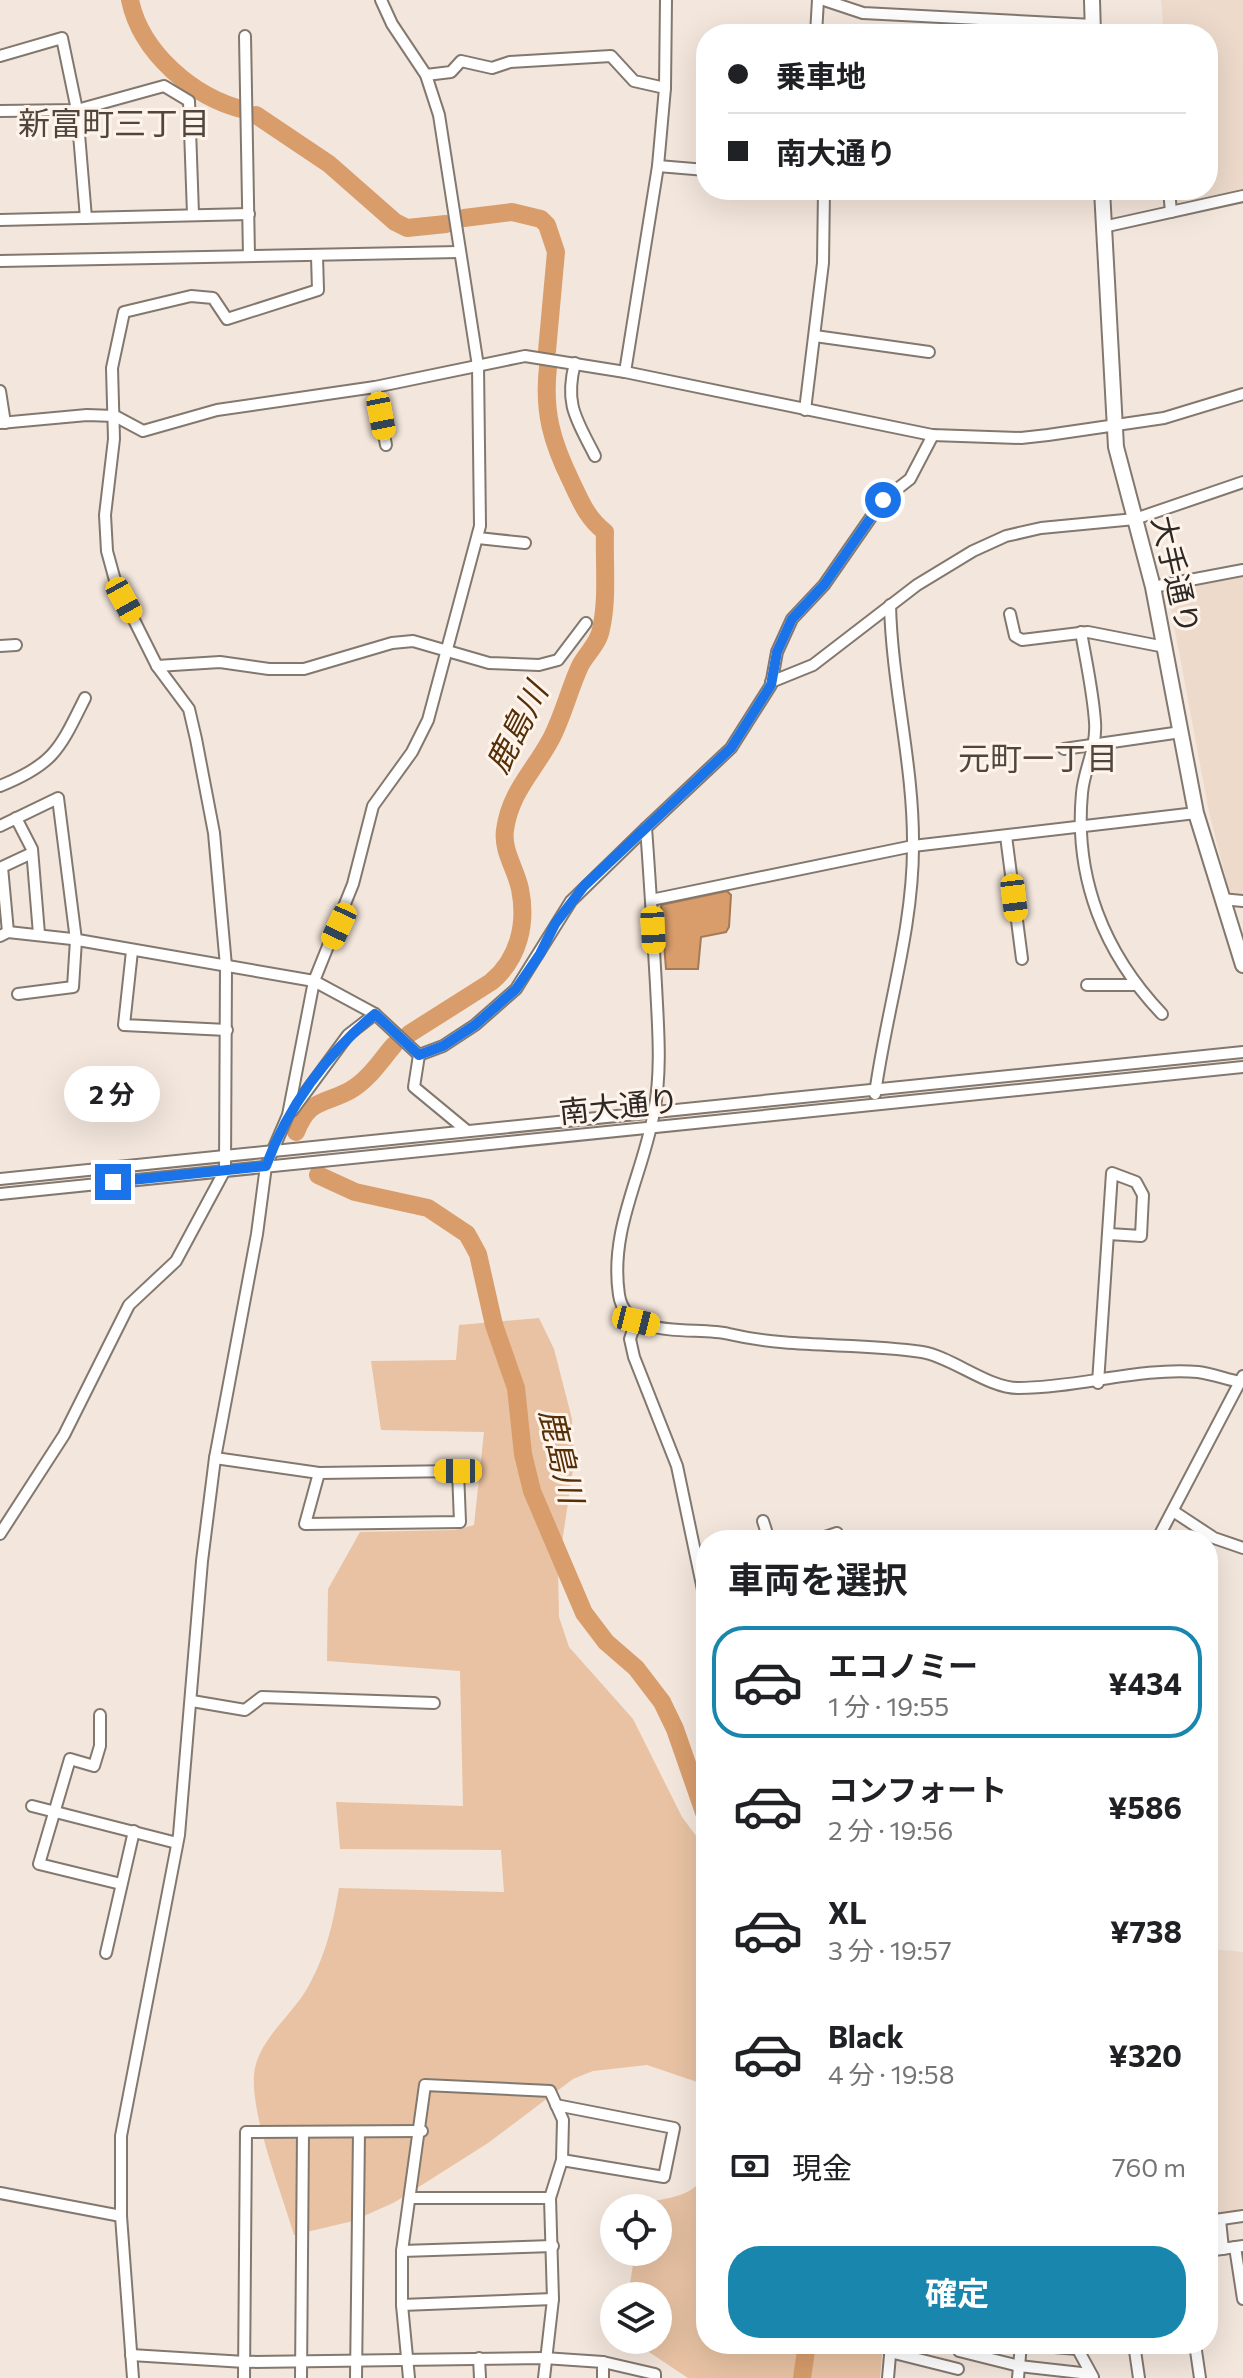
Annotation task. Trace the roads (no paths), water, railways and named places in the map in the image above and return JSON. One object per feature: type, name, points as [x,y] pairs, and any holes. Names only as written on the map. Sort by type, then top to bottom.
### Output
[{"type":"highway","points":[[1092,0],[1093,24]]},
{"type":"highway","name":"大手通り","points":[[1102,200],[1113,425],[1153,587],[1196,813],[1243,965]]},
{"type":"street","points":[[133,2378],[121,2216],[121,2136],[177,1843],[192,1701],[202,1561],[215,1458],[257,1234],[266,1166],[288,1115],[314,981],[339,926],[373,806],[412,752],[428,720],[449,654],[478,538],[482,474],[478,366],[439,115],[426,75],[392,24],[381,0]]},
{"type":"street","points":[[625,372],[658,166],[665,88],[666,0]]},
{"type":"street","points":[[817,24],[821,0],[863,13],[1021,24]]},
{"type":"street","points":[[245,36],[249,256]]},
{"type":"street","points":[[0,56],[62,38],[77,110],[86,218]]},
{"type":"street","points":[[426,75],[451,72],[461,61],[492,68],[510,62],[611,56],[634,81],[665,88]]},
{"type":"street","points":[[0,111],[77,110],[164,86],[189,101],[193,214]]},
{"type":"street","points":[[658,166],[696,169]]},
{"type":"street","points":[[1103,227],[1243,196]]},
{"type":"street","points":[[805,410],[823,263],[824,200]]},
{"type":"street","points":[[1170,200],[1171,212]]},
{"type":"street","points":[[0,220],[249,214]]},
{"type":"street","points":[[0,261],[459,252]]},
{"type":"street","points":[[0,1534],[64,1435],[129,1305],[176,1261],[225,1170],[226,966],[214,833],[189,709],[157,666],[116,584],[107,551],[105,515],[115,416],[112,368],[124,312],[191,296],[213,298],[227,319],[318,290],[317,256]]},
{"type":"street","points":[[815,336],[929,352]]},
{"type":"street","points":[[0,391],[2,423],[87,415],[115,416],[143,431],[217,410],[375,387],[525,356],[625,372],[933,435],[1021,438],[1164,418],[1243,394]]},
{"type":"street","points":[[575,363],[568,390],[578,422],[595,456]]},
{"type":"street","points":[[375,387],[386,445]]},
{"type":"street","points":[[419,1055],[443,1046],[475,1025],[516,989],[571,901],[731,748],[753,718],[771,682],[777,652],[792,619],[824,585],[883,500],[910,479],[933,435]]},
{"type":"street","points":[[771,682],[813,665],[890,605],[973,551],[1006,536],[1041,528],[1135,519],[1243,482]]},
{"type":"street","points":[[478,538],[525,543]]},
{"type":"street","points":[[1153,587],[1243,570]]},
{"type":"street","points":[[874,1104],[909,900],[913,846],[901,708],[891,657],[890,605]]},
{"type":"street","points":[[1010,614],[1015,636],[1022,640],[1081,632],[1165,647]]},
{"type":"street","points":[[157,666],[220,662],[269,669],[304,669],[392,643],[413,641],[449,654],[489,663],[539,665],[558,660],[586,623]]},
{"type":"street","points":[[1081,632],[1095,722],[1094,744],[1082,788],[1079,827],[1092,906],[1134,985],[1162,1014]]},
{"type":"street","points":[[0,646],[16,645]]},
{"type":"street","points":[[0,786],[47,762],[60,748],[85,698]]},
{"type":"street","points":[[1064,749],[1181,732]]},
{"type":"street","points":[[0,826],[58,798],[76,940],[73,987],[18,994]]},
{"type":"street","points":[[651,900],[913,846],[1196,813]]},
{"type":"street","points":[[16,818],[32,853],[39,934]]},
{"type":"street","points":[[646,828],[659,1050],[654,1112],[620,1226],[616,1258],[619,1298],[626,1313],[636,1321],[664,1329],[719,1331],[825,1347],[924,1352],[1014,1388],[1098,1383],[1131,1374],[1199,1372],[1241,1379],[1163,1530]]},
{"type":"street","points":[[1006,836],[1022,959]]},
{"type":"street","points":[[32,853],[2,867],[4,934],[39,934],[314,981],[375,1014],[419,1055]]},
{"type":"street","points":[[1221,899],[1243,901]]},
{"type":"street","points":[[132,951],[124,1025],[227,1030]]},
{"type":"street","points":[[1087,985],[1134,985]]},
{"type":"street","points":[[288,1115],[348,1035],[375,1014]]},
{"type":"street","name":"南大通り","points":[[0,1179],[1243,1052]]},
{"type":"street","points":[[419,1055],[414,1087],[466,1130]]},
{"type":"street","name":"南大通り","points":[[0,1194],[1243,1067]]},
{"type":"street","points":[[1098,1383],[1112,1173],[1136,1182],[1143,1195],[1141,1236],[1109,1234]]},
{"type":"street","points":[[636,1321],[630,1339],[634,1357],[677,1466],[696,1556]]},
{"type":"street","points":[[215,1458],[319,1473],[458,1471],[460,1522],[305,1524],[319,1473]]},
{"type":"street","points":[[1173,1511],[1202,1530]]},
{"type":"street","points":[[763,1521],[766,1530]]},
{"type":"street","points":[[1218,1539],[1243,1548]]},
{"type":"street","points":[[192,1701],[245,1710],[262,1697],[434,1703]]},
{"type":"street","points":[[100,1715],[100,1746],[94,1766],[70,1759],[39,1864],[121,1884]]},
{"type":"street","points":[[32,1806],[177,1843]]},
{"type":"street","points":[[106,1953],[134,1831]]},
{"type":"street","points":[[409,2378],[402,2305],[402,2251],[422,2131],[425,2085],[550,2091],[563,2120],[562,2160],[550,2198],[553,2299],[544,2378]]},
{"type":"street","points":[[556,2105],[674,2128],[664,2177],[562,2160]]},
{"type":"street","points":[[244,2378],[246,2132],[422,2131]]},
{"type":"street","points":[[301,2378],[303,2132]]},
{"type":"street","points":[[356,2378],[359,2132]]},
{"type":"street","points":[[0,2193],[121,2216]]},
{"type":"street","points":[[411,2198],[550,2198]]},
{"type":"street","points":[[1218,2219],[1243,2216]]},
{"type":"street","points":[[1218,2225],[1234,2247],[1243,2299]]},
{"type":"street","points":[[402,2251],[553,2246]]},
{"type":"street","points":[[402,2305],[553,2299]]},
{"type":"street","points":[[888,2378],[890,2354]]},
{"type":"street","points":[[907,2354],[958,2373]]},
{"type":"street","points":[[982,2354],[1019,2366],[1092,2376],[1080,2354]]},
{"type":"street","points":[[1018,2378],[1020,2354]]},
{"type":"street","points":[[1135,2354],[1139,2378]]},
{"type":"street","points":[[1196,2354],[1200,2378]]},
{"type":"street","points":[[131,2355],[245,2362],[544,2358],[603,2362],[655,2374],[655,2378]]},
{"type":"street","points":[[479,2358],[480,2378]]},
{"type":"street","points":[[603,2362],[603,2378]]},
{"type":"waterway","name":"鹿島川","points":[[130,0],[145,38],[172,70],[207,95],[245,110]]},
{"type":"waterway","name":"鹿島川","points":[[256,115],[329,164],[395,222],[407,228],[446,224]]},
{"type":"waterway","name":"鹿島川","points":[[464,218],[512,212],[541,219],[547,225],[556,252],[547,351]]},
{"type":"waterway","name":"鹿島川","points":[[409,1034],[491,982],[501,973],[514,951],[519,940],[522,902],[506,845],[508,816],[517,793],[551,739],[580,666],[600,634],[605,593],[605,532],[581,503],[554,440],[548,413],[548,367]]},
{"type":"waterway","name":"鹿島川","points":[[296,1132],[311,1108],[356,1087],[394,1045]]},
{"type":"waterway","name":"鹿島川","points":[[318,1175],[355,1192],[428,1208],[467,1234],[478,1254],[494,1325],[516,1388],[523,1454],[532,1491],[584,1613],[606,1642],[636,1668],[662,1702],[696,1789]]},
{"type":"waterway","name":"鹿島川","points":[[802,2378],[806,2354]]},
{"type":"district","name":"新富町三丁目","points":[[114,124]]},
{"type":"district","name":"元町一丁目","points":[[1038,759]]}]
